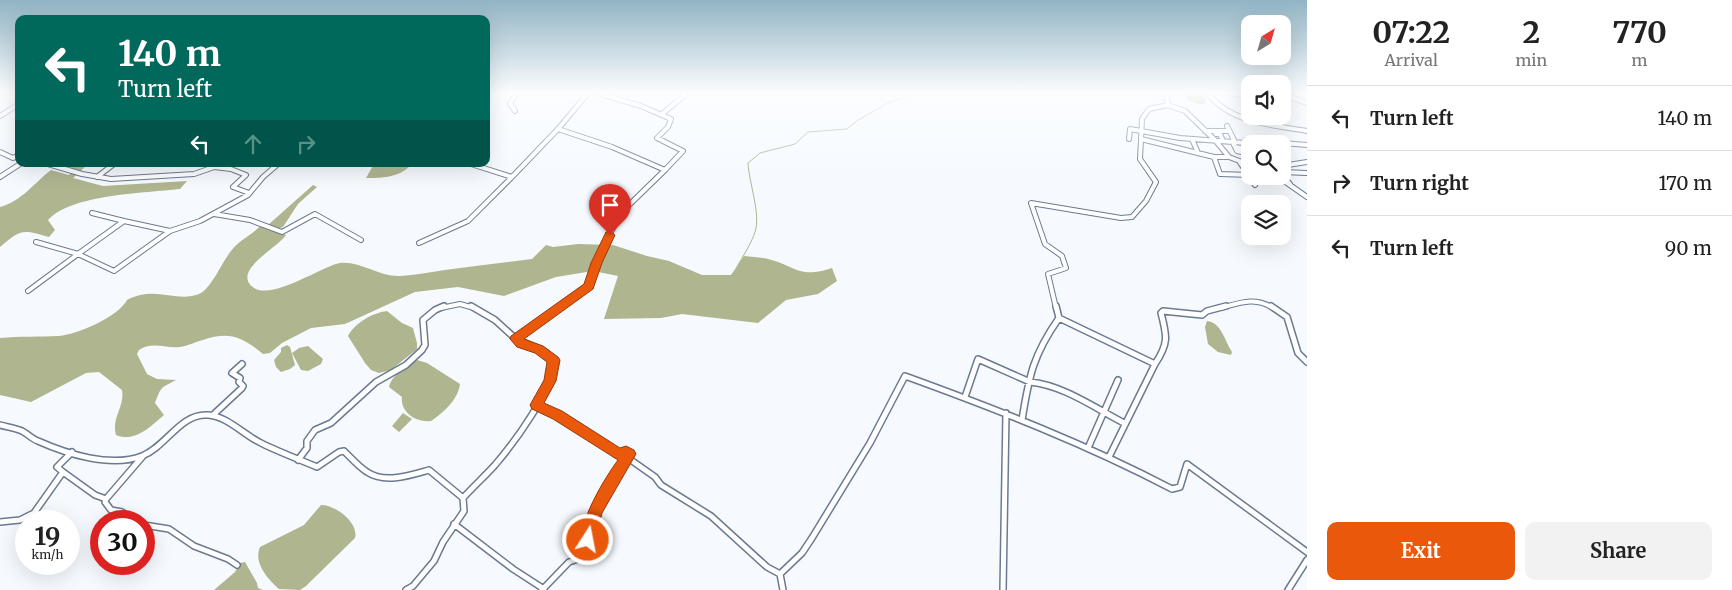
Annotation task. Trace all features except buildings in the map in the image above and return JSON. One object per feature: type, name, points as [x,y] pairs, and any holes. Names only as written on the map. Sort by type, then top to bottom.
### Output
[{"type":"street","points":[[419,243],[468,221],[566,120]]},
{"type":"street","points":[[516,339],[589,286],[604,244],[628,206],[683,151],[657,138],[671,120]]},
{"type":"street","points":[[1022,420],[1025,397],[1039,347],[1059,318],[1048,274],[1066,268],[1062,256],[1045,244],[1031,203],[1121,218],[1132,217],[1146,201],[1156,182],[1140,159],[1143,120]]},
{"type":"street","points":[[1194,120],[1215,140],[1229,157]]},
{"type":"street","points":[[1249,120],[1307,132]]},
{"type":"street","points":[[1227,126],[1237,151],[1241,152]]},
{"type":"street","points":[[558,129],[612,147],[665,170]]},
{"type":"street","points":[[1129,139],[1130,129],[1192,139],[1223,140],[1241,144]]},
{"type":"street","points":[[1205,131],[1229,131]]},
{"type":"street","points":[[1214,131],[1216,134],[1220,134],[1223,140]]},
{"type":"street","points":[[1141,139],[1198,154],[1229,157],[1241,161]]},
{"type":"street","points":[[1192,139],[1198,154]]},
{"type":"street","points":[[1291,143],[1307,144]]},
{"type":"street","points":[[1235,147],[1241,147]]},
{"type":"street","points":[[0,152],[13,158],[15,157]]},
{"type":"street","points":[[1214,157],[1220,174],[1241,175]]},
{"type":"street","points":[[1238,160],[1241,164]]},
{"type":"street","points":[[1291,165],[1307,162]]},
{"type":"street","points":[[0,177],[15,167]]},
{"type":"street","points":[[58,167],[82,174],[111,179],[194,174],[217,168],[245,174],[233,187],[249,193]]},
{"type":"street","points":[[97,177],[110,167]]},
{"type":"street","points":[[36,242],[79,254],[114,271],[170,231],[200,221],[249,193],[263,176],[274,167]]},
{"type":"street","points":[[479,167],[512,177]]},
{"type":"street","points":[[1291,172],[1307,173]]},
{"type":"street","points":[[1288,185],[1307,197]]},
{"type":"street","points":[[92,213],[134,224],[158,226],[170,231]]},
{"type":"street","points":[[214,214],[250,220],[282,232],[315,214],[361,240]]},
{"type":"street","points":[[28,291],[124,221]]},
{"type":"street","points":[[1109,457],[1124,423],[1155,364],[1166,348],[1168,340],[1161,313],[1163,311],[1202,314],[1207,310],[1256,300],[1287,316],[1298,353],[1307,362]]},
{"type":"street","points":[[298,460],[307,448],[308,441],[315,430],[330,423],[376,382],[406,365],[422,350],[425,345],[423,320],[434,311],[456,303],[467,305],[489,314],[521,344],[539,349],[554,360],[550,381],[509,448],[463,498]]},
{"type":"street","points":[[1059,318],[1155,364]]},
{"type":"street","points":[[965,397],[978,359],[1030,382],[1036,382],[1124,423]]},
{"type":"street","points":[[213,415],[242,388],[243,386],[239,382],[240,378],[232,373],[242,364]]},
{"type":"street","points":[[780,574],[802,553],[812,538],[865,451],[905,376],[1006,413],[1109,457],[1172,489],[1180,487],[1187,464],[1307,552]]},
{"type":"street","points":[[1088,448],[1118,380]]},
{"type":"street","points":[[454,524],[513,569],[543,589],[569,562],[586,554],[588,534],[595,511],[615,474],[630,454],[626,452],[621,455],[616,453],[558,415],[536,405]]},
{"type":"street","points":[[1003,590],[1006,413]]},
{"type":"street","points":[[111,510],[105,502],[106,499],[143,456],[189,418],[205,414],[213,415],[260,442],[318,468],[339,452],[344,451],[368,473],[378,476],[399,478],[428,470],[435,473],[463,498],[464,510],[443,542],[434,561],[413,586],[406,590]]},
{"type":"street","points":[[0,425],[14,428],[34,439],[91,458],[115,460],[143,456]]},
{"type":"street","points":[[72,452],[57,467],[72,476],[99,498],[106,499]]},
{"type":"street","points":[[628,458],[654,477],[661,485],[712,516],[767,567],[780,574]]},
{"type":"street","points":[[0,522],[21,520],[30,516],[42,503],[63,472]]},
{"type":"street","points":[[155,527],[170,529],[194,546],[228,559],[237,565]]},
{"type":"street","points":[[1288,590],[1307,560]]},
{"type":"street","points":[[780,574],[783,590]]},
{"type":"shaded area","points":[[70,167],[85,167],[73,178],[103,186],[187,181],[180,189],[110,196],[74,205],[59,211],[48,220],[55,230],[49,237],[22,232],[0,247],[0,207],[15,201],[51,170],[69,175],[74,169]]},
{"type":"shaded area","points":[[372,167],[409,167],[395,175],[366,178]]},
{"type":"shaded area","points":[[313,185],[317,187],[298,204],[283,227],[277,229],[268,225]]},
{"type":"shaded area","points":[[260,226],[286,235],[249,270],[247,277],[249,283],[256,289],[279,288],[340,263],[355,264],[392,276],[400,276],[532,259],[546,245],[553,247],[578,244],[613,245],[669,261],[702,275],[731,275],[744,256],[768,259],[805,272],[832,268],[837,281],[818,294],[786,300],[758,323],[682,314],[661,318],[604,319],[618,276],[593,271],[556,277],[504,296],[458,287],[415,292],[345,324],[311,328],[282,343],[270,353],[263,354],[248,343],[228,336],[212,337],[180,347],[144,347],[137,354],[147,374],[157,379],[176,380],[162,388],[155,403],[164,415],[142,432],[130,437],[116,435],[115,423],[122,402],[122,390],[99,372],[86,373],[31,402],[0,395],[0,338],[67,335],[97,324],[115,313],[127,300],[137,296],[156,294],[182,297],[199,294],[208,287],[234,247]]},
{"type":"shaded area","points":[[387,311],[402,323],[413,328],[417,349],[391,370],[379,373],[371,370],[365,363],[348,336],[364,319]]},
{"type":"shaded area","points":[[1207,321],[1212,322],[1219,328],[1232,352],[1231,355],[1218,352],[1208,344],[1205,327]]},
{"type":"shaded area","points":[[287,345],[290,347],[295,365],[281,372],[276,367],[274,360],[281,352],[281,348]]},
{"type":"shaded area","points":[[308,346],[323,359],[321,364],[308,371],[301,370],[292,353],[299,348]]},
{"type":"shaded area","points":[[417,360],[427,363],[460,384],[453,401],[431,421],[420,420],[406,412],[402,397],[389,387],[393,378]]},
{"type":"shaded area","points":[[403,413],[412,419],[399,432],[392,426]]},
{"type":"shaded area","points":[[321,505],[333,508],[345,516],[353,527],[355,538],[306,586],[300,590],[279,589],[266,576],[260,565],[258,553],[260,547],[304,525]]},
{"type":"shaded area","points":[[245,562],[258,588],[263,590],[214,590],[235,572],[240,563]]},
{"type":"waterway","points":[[737,267],[755,232],[757,216],[748,163],[760,153],[795,144],[808,132],[847,129],[859,120]]},
{"type":"route","points":[[588,540],[595,511],[615,474],[630,454],[626,452],[621,455],[616,453],[550,410],[536,405],[550,381],[554,360],[539,349],[521,344],[516,339],[574,299],[589,286],[596,263],[610,235]]}]
